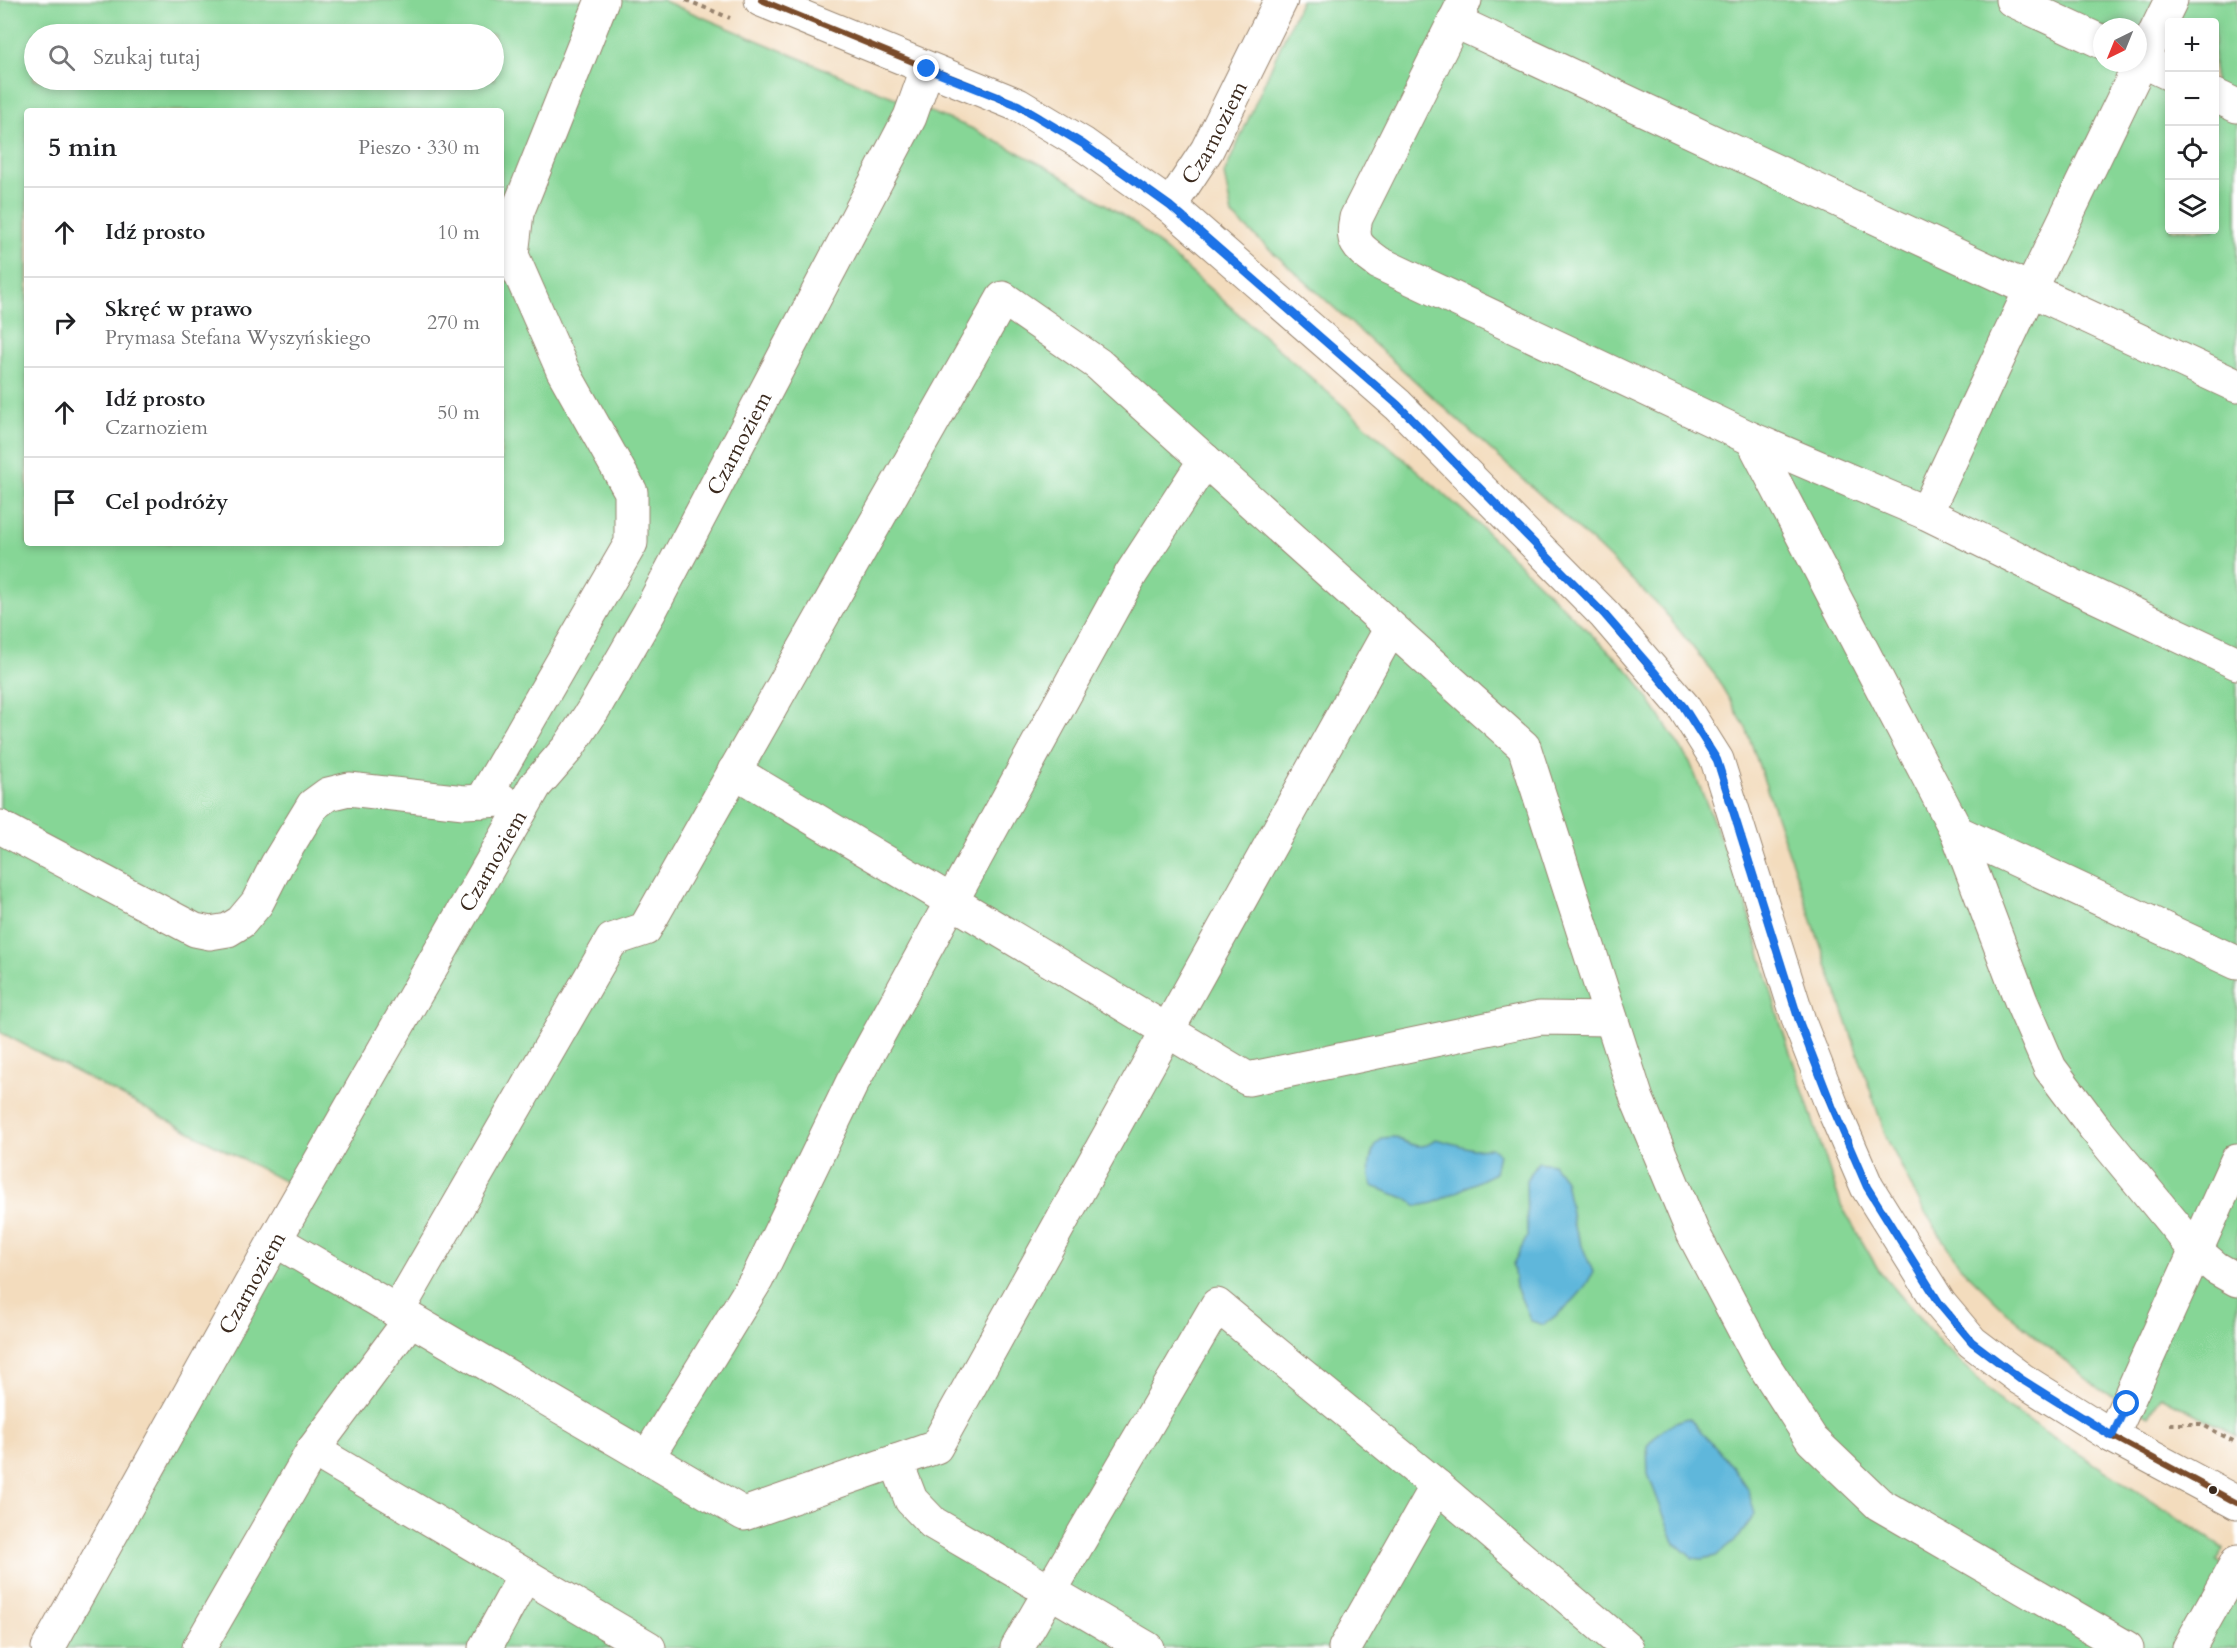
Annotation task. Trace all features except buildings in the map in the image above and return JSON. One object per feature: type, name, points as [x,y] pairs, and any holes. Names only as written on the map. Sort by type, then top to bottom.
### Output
[{"type":"street","points":[[482,801],[631,543],[631,492],[563,371],[512,255],[517,213],[602,0]]},
{"type":"street","name":"Czarnoziem","points":[[761,0],[1018,105],[1083,144],[1170,206],[1207,150],[1281,0]]},
{"type":"street","points":[[2012,0],[2093,38]]},
{"type":"street","points":[[1926,513],[2031,289],[2150,65],[2171,0]]},
{"type":"street","points":[[2237,386],[2031,289],[1460,11],[1356,218],[1353,233],[1360,249],[1379,262],[1752,439],[1926,513],[2237,663]]},
{"type":"street","name":"Czarnoziem","points":[[48,1648],[275,1240],[535,786],[568,748],[581,729],[649,613],[910,117],[927,69]]},
{"type":"street","points":[[2219,97],[2237,105]]},
{"type":"street","points":[[1170,206],[1398,405],[1605,615],[1683,706],[1717,760],[1800,1024],[1832,1106],[1867,1187],[1940,1304],[1972,1342],[2021,1379],[2112,1436],[2237,1503]]},
{"type":"street","points":[[200,1648],[313,1450],[404,1316],[612,940],[645,929],[1003,298],[1098,364],[1524,747],[1637,1100],[1693,1233],[1758,1356],[1812,1440],[1879,1504],[2127,1648]]},
{"type":"street","points":[[1752,439],[1957,832],[2021,1001],[2050,1068],[2094,1127],[2196,1251],[2216,1268],[2237,1280]]},
{"type":"street","points":[[647,1458],[757,1279],[852,1083],[1131,574],[1205,460]]},
{"type":"street","points":[[275,1240],[744,1514],[936,1447],[1391,628]]},
{"type":"street","points":[[734,771],[1248,1079],[1540,1018],[1611,1019]]},
{"type":"street","points":[[0,827],[195,930],[210,933],[228,930],[242,922],[257,903],[277,864],[313,805],[328,794],[349,789],[482,801],[503,800],[535,786]]},
{"type":"street","points":[[1957,832],[2237,963]]},
{"type":"street","points":[[2112,1436],[2237,1160]]},
{"type":"street","points":[[1017,1648],[1217,1305],[1437,1486],[1627,1648]]},
{"type":"street","points":[[313,1450],[649,1648]]},
{"type":"street","points":[[896,1461],[911,1500],[933,1523],[1147,1648]]},
{"type":"street","points":[[1345,1648],[1437,1486]]},
{"type":"street","points":[[2189,1648],[2237,1562]]},
{"type":"street","points":[[485,1648],[525,1575]]},
{"type":"path","points":[[686,0],[734,20]]},
{"type":"green space","points":[[0,0],[662,0],[971,128],[1056,172],[1136,224],[1478,524],[1632,674],[1690,762],[1744,898],[1781,1025],[1841,1205],[1878,1269],[1940,1342],[2004,1405],[2224,1548],[2217,1561],[2237,1573],[2237,1648],[62,1648],[316,1198],[0,1032]]},
{"type":"green space","points":[[1301,0],[2237,0],[2237,1436],[2161,1396],[2149,1416],[2099,1389],[2010,1315],[1959,1265],[1922,1207],[1887,1139],[1746,728],[1715,675],[1662,609],[1599,548],[1232,215],[1224,174]]},
{"type":"water","points":[[1394,1137],[1415,1146],[1426,1145],[1436,1139],[1473,1149],[1491,1148],[1499,1154],[1495,1173],[1434,1203],[1417,1206],[1407,1199],[1372,1186],[1369,1173],[1371,1155],[1382,1138]]},
{"type":"water","points":[[1538,1162],[1553,1164],[1565,1180],[1573,1224],[1593,1272],[1578,1296],[1544,1325],[1531,1321],[1516,1287],[1513,1264],[1527,1237],[1526,1181]]},
{"type":"water","points":[[1689,1418],[1733,1467],[1748,1490],[1755,1514],[1739,1537],[1716,1556],[1702,1559],[1692,1558],[1674,1542],[1648,1474],[1647,1446],[1665,1428]]},
{"type":"transit line","points":[[761,0],[1018,105],[1083,144],[1170,206],[1398,405],[1605,615],[1683,706],[1717,760],[1800,1024],[1832,1106],[1867,1187],[1940,1304],[1972,1342],[2021,1379],[2112,1436],[2237,1503]]},
{"type":"route","points":[[927,69],[1018,105],[1083,144],[1170,206],[1398,405],[1605,615],[1683,706],[1717,760],[1800,1024],[1832,1106],[1867,1187],[1940,1304],[1972,1342],[2021,1379],[2112,1436],[2127,1404]]}]
